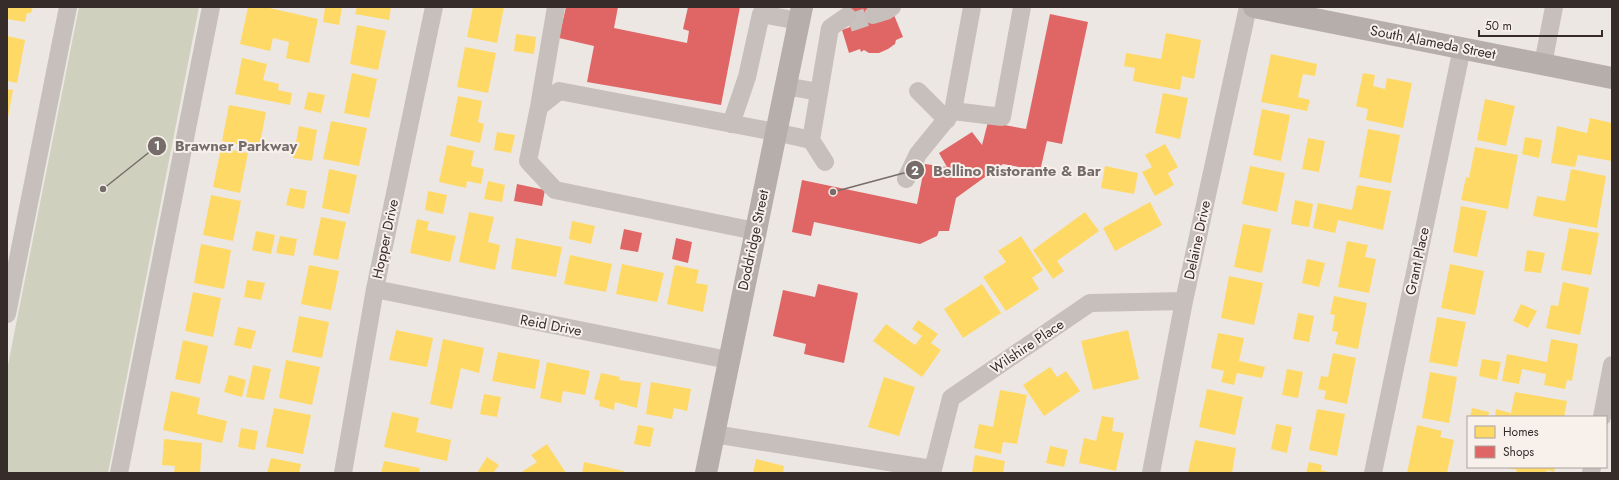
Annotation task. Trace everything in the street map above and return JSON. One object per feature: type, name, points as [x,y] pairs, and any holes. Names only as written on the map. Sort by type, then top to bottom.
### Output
[{"type":"main road","name":"South Alameda Street","points":[[1254,7],[1316,13],[1462,48],[1612,78]]},
{"type":"main road","name":"Doddridge Street","points":[[706,473],[800,14]]},
{"type":"street","points":[[7,314],[68,7]]},
{"type":"street","points":[[119,473],[211,7]]},
{"type":"street","name":"Hopper Drive","points":[[343,473],[375,289],[434,7]]},
{"type":"street","points":[[556,7],[528,161],[555,190],[755,231]]},
{"type":"street","points":[[873,15],[886,11],[892,7]]},
{"type":"street","points":[[906,179],[918,154],[950,115],[972,7]]},
{"type":"street","points":[[918,91],[950,115],[1002,117],[1022,7]]},
{"type":"street","name":"Delaine Drive","points":[[1151,473],[1184,301],[1248,7]]},
{"type":"street","points":[[1543,64],[1554,7]]},
{"type":"street","points":[[731,124],[746,77],[762,10],[800,14]]},
{"type":"street","points":[[825,162],[811,140],[830,28],[845,15]]},
{"type":"street","name":"Grant Place","points":[[1373,473],[1462,48]]},
{"type":"street","points":[[785,86],[819,92]]},
{"type":"street","points":[[539,107],[559,91],[811,140]]},
{"type":"street","name":"Reid Drive","points":[[375,289],[728,360]]},
{"type":"street","name":"Wilshire Place","points":[[932,471],[951,398],[1090,303],[1184,301]]},
{"type":"street","points":[[1602,416],[1612,365]]},
{"type":"street","points":[[714,434],[932,471]]},
{"type":"green space","points":[[79,7],[199,7],[108,473],[7,473],[7,370]]},
{"type":"building: Homes","points":[[7,7],[33,7],[31,13],[27,13],[25,22],[7,19]]},
{"type":"building: Homes","points":[[248,7],[265,7],[318,19],[309,63],[286,58],[289,42],[273,38],[270,51],[240,44]]},
{"type":"building: Homes","points":[[325,7],[342,7],[339,25],[323,22]]},
{"type":"building: Homes","points":[[357,7],[391,7],[389,20],[355,14]]},
{"type":"building: Homes","points":[[473,7],[504,7],[497,43],[467,37]]},
{"type":"building: Homes","points":[[357,25],[386,31],[378,70],[350,64]]},
{"type":"building: Homes","points":[[1166,33],[1201,40],[1194,79],[1182,76],[1180,90],[1133,81],[1135,68],[1124,66],[1126,53],[1161,59]]},
{"type":"building: Homes","points":[[516,34],[536,37],[534,54],[514,51]]},
{"type":"building: Homes","points":[[7,36],[25,40],[17,83],[7,81]]},
{"type":"building: Homes","points":[[465,47],[496,53],[488,93],[457,87]]},
{"type":"building: Homes","points":[[1271,54],[1317,64],[1315,76],[1303,74],[1298,97],[1310,100],[1307,111],[1261,102]]},
{"type":"building: Homes","points":[[242,58],[267,64],[263,80],[279,84],[278,90],[292,93],[290,105],[235,94]]},
{"type":"building: Homes","points":[[352,73],[377,79],[369,118],[344,113]]},
{"type":"building: Homes","points":[[1363,73],[1375,75],[1373,86],[1385,89],[1387,78],[1412,83],[1403,128],[1366,120],[1368,109],[1356,106]]},
{"type":"building: Homes","points":[[7,89],[13,90],[8,117],[7,117]]},
{"type":"building: Homes","points":[[308,92],[325,95],[321,113],[304,109]]},
{"type":"building: Homes","points":[[1163,93],[1188,98],[1180,139],[1155,133]]},
{"type":"building: Homes","points":[[458,96],[482,101],[478,122],[484,124],[480,143],[450,136]]},
{"type":"building: Homes","points":[[1485,99],[1515,106],[1506,146],[1477,140]]},
{"type":"building: Homes","points":[[229,105],[266,112],[259,149],[222,141]]},
{"type":"building: Homes","points":[[1262,109],[1290,115],[1281,161],[1253,155]]},
{"type":"building: Homes","points":[[1590,118],[1612,123],[1612,161],[1578,155],[1575,167],[1551,163],[1557,126],[1587,133]]},
{"type":"building: Homes","points":[[331,121],[367,128],[359,166],[323,159]]},
{"type":"building: Homes","points":[[299,126],[317,130],[312,161],[293,158]]},
{"type":"building: Homes","points":[[1368,129],[1400,135],[1391,183],[1359,177]]},
{"type":"building: Homes","points":[[497,132],[515,135],[511,153],[494,150]]},
{"type":"building: Homes","points":[[1525,137],[1542,140],[1539,158],[1522,154]]},
{"type":"building: Homes","points":[[1308,138],[1325,141],[1319,172],[1302,169]]},
{"type":"building: Homes","points":[[1165,144],[1178,167],[1168,173],[1174,185],[1155,196],[1142,172],[1152,167],[1145,155]]},
{"type":"building: Homes","points":[[447,145],[474,151],[471,166],[484,169],[481,184],[467,181],[466,188],[439,182]]},
{"type":"building: Homes","points":[[1475,147],[1518,155],[1508,209],[1461,200],[1466,177],[1469,178]]},
{"type":"building: Homes","points":[[221,148],[248,153],[240,193],[213,187]]},
{"type":"building: Homes","points":[[1105,166],[1138,173],[1134,194],[1101,188]]},
{"type":"building: Homes","points":[[1250,166],[1285,173],[1277,212],[1242,204]]},
{"type":"building: Homes","points":[[329,169],[357,175],[349,214],[322,208]]},
{"type":"building: Homes","points":[[1571,169],[1606,176],[1597,228],[1533,216],[1537,196],[1565,201]]},
{"type":"building: Homes","points":[[488,181],[505,185],[502,202],[484,199]]},
{"type":"building: Homes","points":[[1357,185],[1391,191],[1383,230],[1338,220],[1335,233],[1313,228],[1318,203],[1352,210]]},
{"type":"building: Homes","points":[[290,188],[307,191],[304,209],[286,205]]},
{"type":"building: Homes","points":[[428,191],[447,195],[443,214],[425,210]]},
{"type":"building: Homes","points":[[211,195],[241,201],[233,241],[203,235]]},
{"type":"building: Homes","points":[[1295,200],[1313,204],[1309,227],[1291,224]]},
{"type":"building: Homes","points":[[1150,202],[1162,225],[1115,251],[1103,228]]},
{"type":"building: Homes","points":[[1461,206],[1487,211],[1477,257],[1453,252]]},
{"type":"building: Homes","points":[[469,212],[494,217],[488,242],[500,245],[495,270],[459,262]]},
{"type":"building: Homes","points":[[1085,212],[1099,231],[1057,261],[1064,271],[1053,279],[1033,250]]},
{"type":"building: Homes","points":[[321,217],[346,222],[338,260],[313,255]]},
{"type":"building: Homes","points":[[417,219],[429,222],[427,230],[456,236],[450,262],[410,253]]},
{"type":"building: Homes","points":[[572,221],[595,226],[591,244],[569,239]]},
{"type":"building: Homes","points":[[1243,224],[1271,229],[1262,273],[1234,267]]},
{"type":"building: Homes","points":[[1569,228],[1599,233],[1591,275],[1561,270]]},
{"type":"building: Homes","points":[[256,231],[275,235],[271,254],[252,250]]},
{"type":"building: Homes","points":[[280,236],[297,239],[294,256],[276,253]]},
{"type":"building: Homes","points":[[1021,236],[1043,270],[1032,278],[1039,289],[1006,311],[983,277],[1006,262],[998,251]]},
{"type":"building: Homes","points":[[516,238],[562,247],[556,277],[511,269]]},
{"type":"building: Homes","points":[[1347,241],[1368,245],[1365,257],[1376,259],[1369,293],[1338,287]]},
{"type":"building: Homes","points":[[201,244],[231,250],[224,289],[194,283]]},
{"type":"building: Homes","points":[[1527,250],[1545,253],[1541,273],[1524,271]]},
{"type":"building: Homes","points":[[570,255],[612,264],[606,292],[564,284]]},
{"type":"building: Homes","points":[[1307,259],[1325,263],[1319,287],[1302,283]]},
{"type":"building: Homes","points":[[622,264],[664,273],[657,302],[616,294]]},
{"type":"building: Homes","points":[[1450,264],[1484,271],[1475,315],[1441,308]]},
{"type":"building: Homes","points":[[309,265],[339,271],[331,310],[301,304]]},
{"type":"building: Homes","points":[[675,265],[699,270],[696,283],[708,285],[703,312],[667,304]]},
{"type":"building: Homes","points":[[1229,276],[1263,283],[1254,325],[1221,318]]},
{"type":"building: Homes","points":[[247,280],[265,283],[261,300],[244,297]]},
{"type":"building: Homes","points":[[1563,282],[1589,288],[1580,335],[1546,328],[1551,305],[1558,306]]},
{"type":"building: Homes","points":[[982,284],[1001,313],[963,338],[944,309]]},
{"type":"building: Homes","points":[[193,292],[221,298],[213,337],[185,331]]},
{"type":"building: Homes","points":[[1334,296],[1367,303],[1358,349],[1335,344],[1338,332],[1332,331],[1335,315],[1330,314]]},
{"type":"building: Homes","points":[[1521,304],[1537,311],[1528,328],[1513,321]]},
{"type":"building: Homes","points":[[1298,313],[1314,316],[1309,342],[1293,339]]},
{"type":"building: Homes","points":[[299,316],[329,322],[322,358],[292,352]]},
{"type":"building: Homes","points":[[1437,317],[1466,322],[1457,367],[1429,362]]},
{"type":"building: Homes","points":[[918,320],[938,334],[931,343],[941,350],[922,377],[873,341],[886,324],[915,345],[922,336],[912,329]]},
{"type":"building: Homes","points":[[238,327],[256,331],[251,349],[234,345]]},
{"type":"building: Homes","points":[[396,330],[433,338],[427,367],[389,360]]},
{"type":"building: Homes","points":[[1128,330],[1139,379],[1093,390],[1081,341]]},
{"type":"building: Homes","points":[[1218,333],[1244,338],[1239,361],[1265,367],[1262,378],[1237,373],[1234,385],[1221,382],[1224,371],[1211,368]]},
{"type":"building: Homes","points":[[443,339],[484,348],[479,373],[461,368],[452,409],[430,404]]},
{"type":"building: Homes","points":[[1551,339],[1578,344],[1572,381],[1567,380],[1565,389],[1544,385],[1546,374],[1522,369],[1519,384],[1502,381],[1507,354],[1547,362]]},
{"type":"building: Homes","points":[[183,340],[208,346],[200,384],[175,379]]},
{"type":"building: Homes","points":[[498,352],[540,360],[535,389],[492,381]]},
{"type":"building: Homes","points":[[1333,353],[1356,358],[1347,404],[1324,399],[1326,391],[1318,389],[1321,376],[1328,377]]},
{"type":"building: Homes","points":[[1482,359],[1501,362],[1497,380],[1479,376]]},
{"type":"building: Homes","points":[[286,360],[320,367],[312,405],[279,398]]},
{"type":"building: Homes","points":[[547,362],[590,371],[585,395],[563,391],[561,403],[540,398]]},
{"type":"building: Homes","points":[[253,365],[271,369],[264,400],[246,397]]},
{"type":"building: Homes","points":[[1050,367],[1057,377],[1066,371],[1080,391],[1044,416],[1023,385]]},
{"type":"building: Homes","points":[[1287,369],[1303,372],[1298,398],[1282,395]]},
{"type":"building: Homes","points":[[1430,372],[1457,377],[1449,423],[1422,418]]},
{"type":"building: Homes","points":[[601,373],[620,377],[619,380],[641,383],[637,408],[615,402],[614,410],[599,406],[600,401],[594,399]]},
{"type":"building: Homes","points":[[229,375],[246,380],[242,397],[224,392]]},
{"type":"building: Homes","points":[[884,377],[915,387],[899,436],[868,427]]},
{"type":"building: Homes","points":[[651,382],[691,389],[687,411],[674,408],[672,419],[646,414]]},
{"type":"building: Homes","points":[[1207,389],[1243,397],[1235,435],[1199,427]]},
{"type":"building: Homes","points":[[1000,390],[1027,395],[1017,444],[1003,442],[1001,454],[974,448],[979,424],[993,427]]},
{"type":"building: Homes","points":[[171,391],[200,398],[197,414],[227,421],[222,443],[163,430]]},
{"type":"building: Homes","points":[[1515,392],[1567,401],[1564,416],[1495,416],[1496,409],[1511,413]]},
{"type":"building: Homes","points":[[484,394],[501,397],[497,417],[480,414]]},
{"type":"building: Homes","points":[[274,408],[311,415],[303,454],[266,447]]},
{"type":"building: Homes","points":[[1472,408],[1489,412],[1488,416],[1470,416]]},
{"type":"building: Homes","points":[[1317,409],[1345,414],[1337,456],[1309,450]]},
{"type":"building: Homes","points":[[392,412],[419,418],[416,432],[451,440],[447,461],[384,447]]},
{"type":"building: Homes","points":[[1102,416],[1114,418],[1112,431],[1124,433],[1116,471],[1079,463],[1084,438],[1096,441]]},
{"type":"building: Homes","points":[[1276,424],[1292,427],[1287,453],[1271,449]]},
{"type":"building: Homes","points":[[638,425],[654,428],[650,447],[634,444]]},
{"type":"building: Homes","points":[[1417,425],[1442,431],[1440,437],[1454,440],[1447,473],[1407,473]]},
{"type":"building: Homes","points":[[241,428],[258,431],[255,450],[238,447]]},
{"type":"building: Homes","points":[[164,439],[202,443],[200,473],[174,473],[175,466],[162,465]]},
{"type":"building: Homes","points":[[1195,440],[1236,448],[1232,473],[1188,473]]},
{"type":"building: Homes","points":[[547,444],[566,473],[520,473],[537,462],[531,455]]},
{"type":"building: Homes","points":[[1050,446],[1068,450],[1064,467],[1046,463]]},
{"type":"building: Homes","points":[[975,455],[1005,461],[1003,473],[972,473]]},
{"type":"building: Homes","points":[[487,457],[499,465],[494,472],[496,473],[477,473]]},
{"type":"building: Homes","points":[[271,458],[301,464],[299,473],[267,473]]},
{"type":"building: Homes","points":[[756,459],[784,466],[783,473],[753,473]]},
{"type":"building: Homes","points":[[384,461],[420,468],[419,473],[381,473]]},
{"type":"building: Homes","points":[[584,462],[624,471],[623,473],[582,473]]},
{"type":"building: Homes","points":[[1309,462],[1322,465],[1321,470],[1332,473],[1306,473]]},
{"type":"building: Homes","points":[[1508,468],[1555,468],[1554,472],[1547,470],[1546,473],[1516,473],[1517,470]]},
{"type":"building: Shops","points":[[566,7],[618,7],[614,28],[687,43],[689,31],[683,29],[688,7],[740,7],[721,105],[587,82],[594,46],[559,38]]},
{"type":"building: Shops","points":[[844,7],[870,7],[894,15],[903,37],[896,40],[895,44],[888,49],[879,53],[869,53],[864,50],[861,52],[860,49],[849,53],[842,30],[850,27]]},
{"type":"building: Shops","points":[[1050,14],[1088,22],[1062,144],[1047,141],[1040,171],[1003,164],[956,198],[949,231],[939,231],[937,236],[920,244],[814,222],[811,236],[792,232],[802,180],[917,204],[925,164],[947,167],[939,153],[972,132],[982,145],[988,122],[1026,129]]},
{"type":"building: Shops","points":[[517,184],[545,190],[542,206],[514,201]]},
{"type":"building: Shops","points":[[624,229],[642,233],[638,252],[620,249]]},
{"type":"building: Shops","points":[[676,238],[692,242],[688,263],[672,259]]},
{"type":"building: Shops","points":[[818,284],[858,293],[844,363],[804,354],[806,344],[773,336],[783,290],[815,297]]},
{"type":"tunnel","points":[[849,23],[873,15]]},
{"type":"place","name":"Brawner Parkway","points":[[103,189]]},
{"type":"place","name":"Bellino Ristorante & Bar","points":[[833,192]]}]
